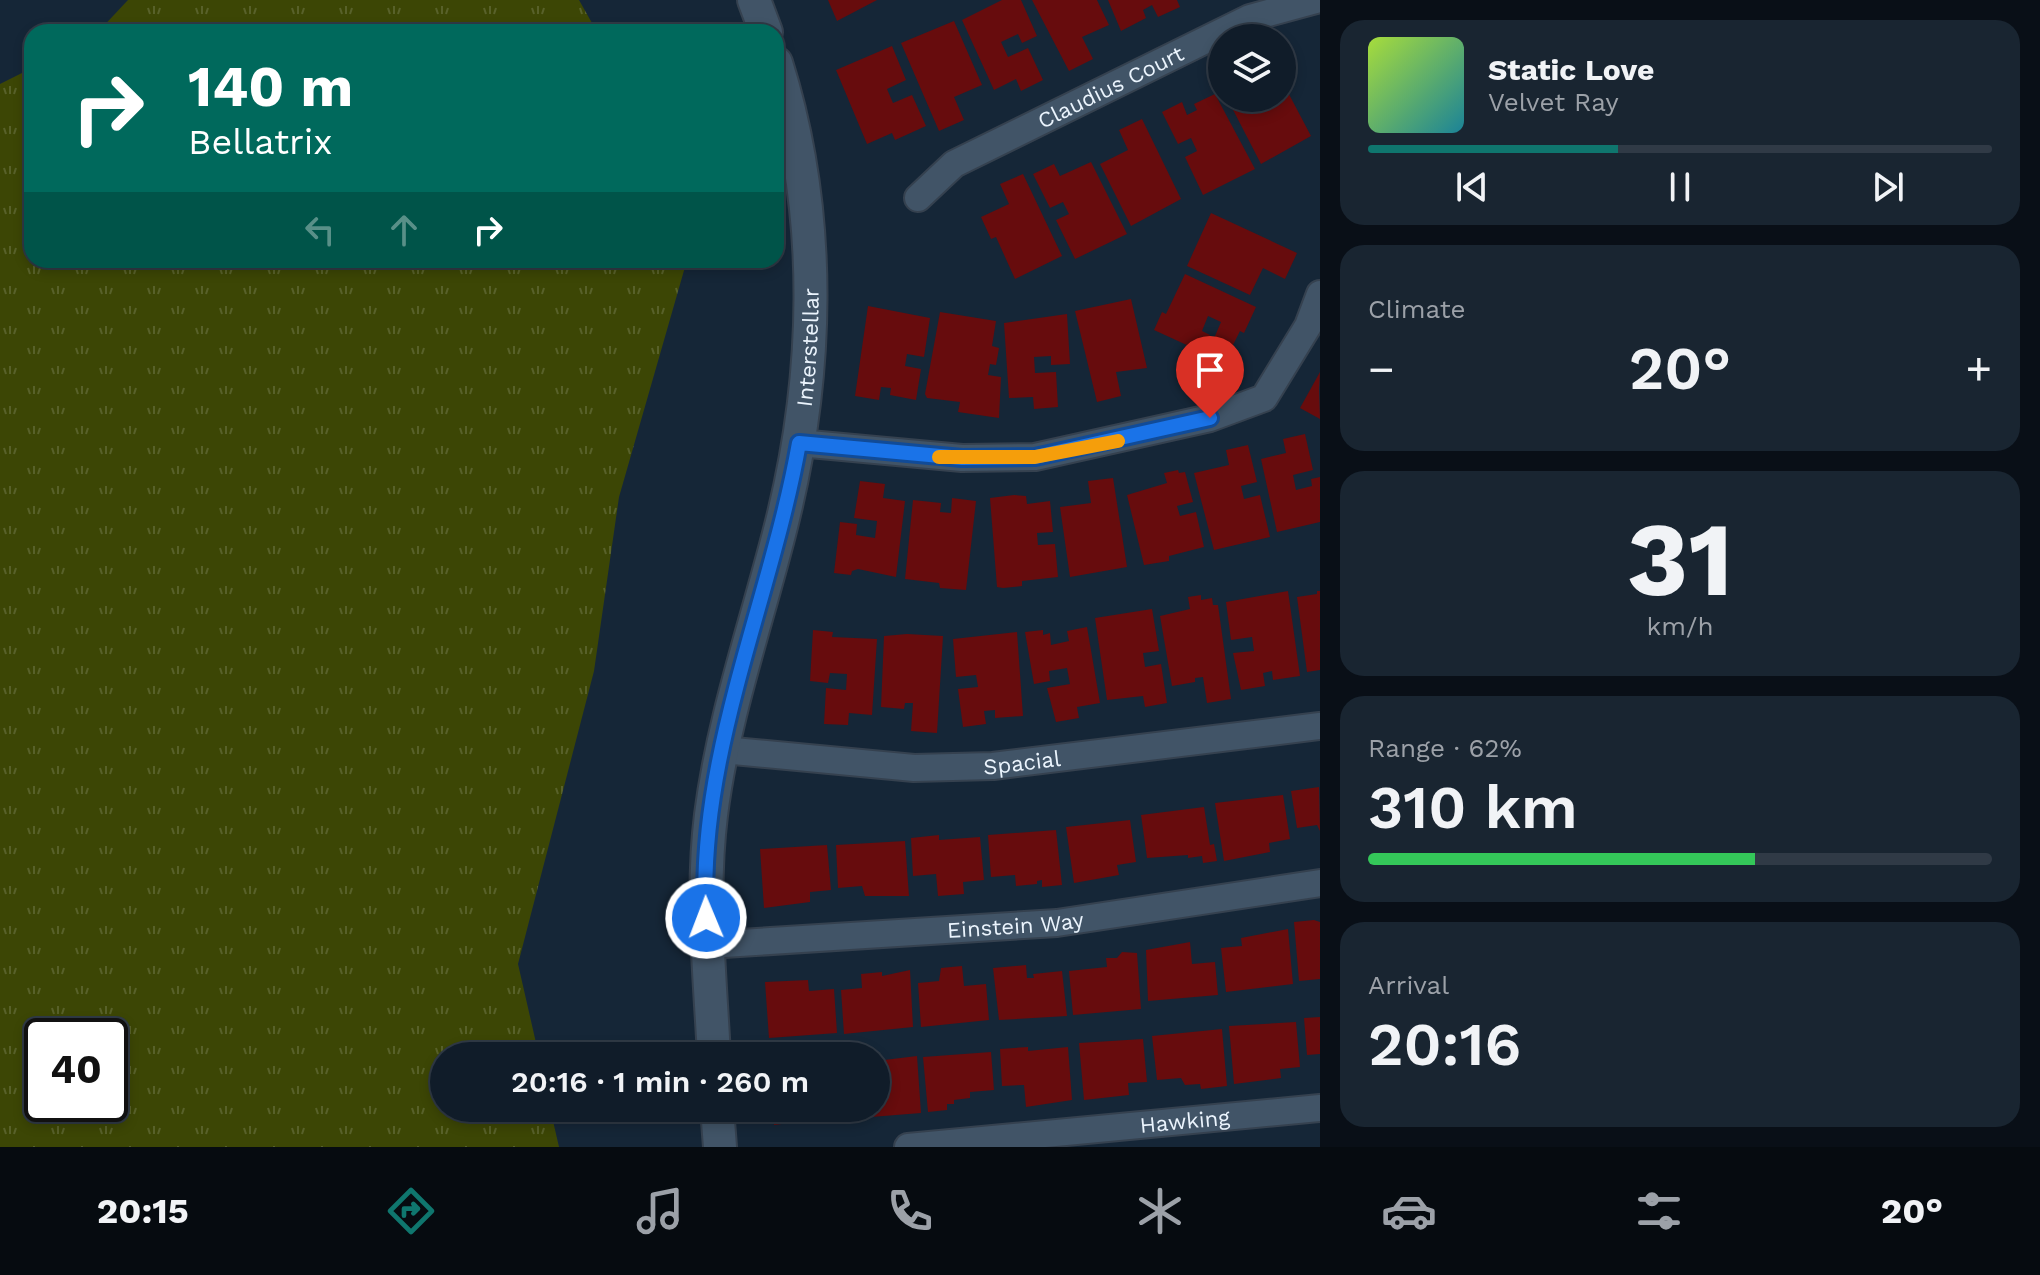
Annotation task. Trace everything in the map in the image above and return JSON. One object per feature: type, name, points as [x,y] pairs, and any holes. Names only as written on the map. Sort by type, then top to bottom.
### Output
[{"type":"street","points":[[754,0],[763,24]]},
{"type":"street","name":"Claudius Court","points":[[918,198],[954,164],[1250,18],[1316,0]]},
{"type":"street","name":"Interstellar","points":[[713,1042],[705,891],[711,815],[731,702],[780,531],[799,443],[807,375],[811,235],[802,168],[784,95]]},
{"type":"street","points":[[799,443],[962,458],[1035,457],[1210,418],[1264,398],[1308,326],[1320,294]]},
{"type":"street","name":"Spacial","points":[[723,750],[914,768],[993,766],[1320,726]]},
{"type":"street","name":"Einstein Way","points":[[708,945],[1057,923],[1320,883]]},
{"type":"street","name":"Hawking","points":[[908,1147],[1320,1108]]},
{"type":"street","points":[[718,1122],[720,1147]]},
{"type":"green space","points":[[128,0],[579,0],[592,24],[106,24]]},
{"type":"green space","points":[[24,72],[24,268],[685,268],[619,497],[594,671],[518,964],[536,1042],[430,1042],[430,1122],[553,1122],[559,1147],[0,1147],[0,84]]},
{"type":"building","points":[[828,0],[877,0],[837,21]]},
{"type":"building","points":[[1002,0],[1021,0],[1037,36],[1022,43],[1018,34],[1001,42],[1008,57],[1028,48],[1043,80],[1021,91],[1016,79],[994,90],[962,20]]},
{"type":"building","points":[[1032,0],[1097,0],[1109,25],[1082,37],[1093,59],[1069,71]]},
{"type":"building","points":[[1108,0],[1177,0],[1180,7],[1158,17],[1152,5],[1143,10],[1146,18],[1121,31]]},
{"type":"building","points":[[954,21],[982,85],[954,97],[964,120],[939,131],[901,43]]},
{"type":"building","points":[[892,46],[906,80],[887,89],[893,103],[912,95],[926,126],[895,140],[892,133],[867,144],[836,70]]},
{"type":"building","points":[[1208,97],[1208,112],[1225,112],[1255,169],[1203,195],[1185,157],[1197,151],[1191,138],[1178,144],[1162,112],[1182,102],[1187,115],[1197,110],[1194,104]]},
{"type":"building","points":[[1296,108],[1311,136],[1261,164],[1234,112],[1296,112]]},
{"type":"building","points":[[1142,119],[1181,199],[1131,226],[1100,164],[1128,150],[1119,130]]},
{"type":"building","points":[[1091,162],[1127,234],[1075,259],[1056,220],[1069,214],[1063,202],[1050,208],[1033,174],[1054,164],[1060,176]]},
{"type":"building","points":[[1023,174],[1062,256],[1015,279],[996,237],[991,239],[981,217],[1009,204],[1000,184]]},
{"type":"building","points":[[1211,213],[1297,253],[1285,279],[1263,268],[1250,295],[1187,266]]},
{"type":"building","points":[[1185,274],[1256,307],[1244,333],[1240,331],[1230,351],[1212,343],[1221,322],[1208,316],[1202,331],[1210,335],[1202,352],[1154,330],[1162,312],[1166,314]]},
{"type":"building","points":[[1131,299],[1147,368],[1116,372],[1121,396],[1097,402],[1075,311]]},
{"type":"building","points":[[868,306],[930,318],[924,357],[907,354],[905,366],[921,369],[916,400],[890,395],[891,388],[881,387],[879,400],[855,396]]},
{"type":"building","points":[[940,312],[996,321],[992,346],[999,348],[996,365],[990,364],[988,375],[1001,377],[999,418],[958,412],[960,402],[927,398],[925,394]]},
{"type":"building","points":[[1067,314],[1070,364],[1051,365],[1051,356],[1034,357],[1035,373],[1056,372],[1058,407],[1034,409],[1033,397],[1009,398],[1004,323]]},
{"type":"building","points":[[1320,372],[1319,390],[1320,419],[1300,408]]},
{"type":"building","points":[[1305,434],[1313,470],[1293,475],[1296,490],[1312,486],[1311,479],[1320,477],[1320,522],[1277,532],[1261,459],[1286,453],[1283,439]]},
{"type":"building","points":[[1248,445],[1257,482],[1241,486],[1244,499],[1260,495],[1270,537],[1214,550],[1194,473],[1229,465],[1226,450]]},
{"type":"building","points":[[1178,470],[1179,473],[1185,472],[1193,502],[1177,506],[1180,516],[1196,512],[1204,547],[1169,556],[1169,561],[1144,565],[1127,495],[1167,483],[1164,473]]},
{"type":"building","points":[[1113,478],[1127,567],[1070,577],[1060,507],[1091,503],[1088,481]]},
{"type":"building","points":[[860,481],[885,484],[883,498],[905,501],[896,577],[858,569],[851,575],[834,573],[840,522],[857,524],[856,535],[875,538],[877,521],[854,518]]},
{"type":"building","points":[[1026,496],[1027,504],[1050,501],[1053,532],[1037,533],[1038,545],[1055,544],[1058,577],[1022,581],[1022,586],[1003,588],[997,587],[990,498]]},
{"type":"building","points":[[952,498],[976,501],[966,590],[940,588],[939,583],[905,579],[913,500],[941,503],[940,512],[951,513]]},
{"type":"building","points":[[1288,591],[1300,676],[1273,680],[1272,671],[1263,673],[1265,686],[1241,690],[1233,653],[1254,651],[1252,637],[1231,640],[1226,602]]},
{"type":"building","points":[[1320,591],[1320,670],[1307,672],[1297,597],[1317,594]]},
{"type":"building","points":[[1201,595],[1201,600],[1212,598],[1213,605],[1218,605],[1231,699],[1207,703],[1203,677],[1195,678],[1195,682],[1172,686],[1160,616],[1190,609],[1188,597]]},
{"type":"building","points":[[1152,609],[1159,651],[1143,653],[1145,667],[1161,664],[1167,703],[1145,707],[1143,696],[1107,700],[1095,618]]},
{"type":"building","points":[[1087,627],[1100,703],[1077,707],[1079,718],[1056,722],[1047,688],[1070,684],[1067,668],[1049,671],[1050,681],[1034,684],[1025,632],[1043,630],[1043,635],[1050,633],[1051,645],[1069,641],[1067,631]]},
{"type":"building","points":[[813,630],[833,632],[832,637],[877,639],[872,715],[849,713],[848,725],[824,724],[826,688],[846,690],[847,674],[830,673],[828,683],[810,681]]},
{"type":"building","points":[[1017,632],[1023,716],[995,718],[995,710],[984,711],[986,724],[963,727],[958,689],[978,687],[976,675],[956,677],[953,639]]},
{"type":"building","points":[[884,636],[943,636],[937,733],[911,731],[913,703],[905,703],[904,709],[881,707]]},
{"type":"building","points":[[1319,787],[1320,831],[1317,825],[1297,828],[1291,791]]},
{"type":"building","points":[[1283,795],[1290,839],[1269,843],[1270,852],[1224,861],[1215,803]]},
{"type":"building","points":[[1204,807],[1210,845],[1214,844],[1217,861],[1203,863],[1202,856],[1188,858],[1188,855],[1147,858],[1141,815]]},
{"type":"building","points":[[1130,820],[1136,862],[1117,865],[1119,875],[1074,883],[1066,827]]},
{"type":"building","points":[[1056,830],[1062,885],[1042,887],[1042,880],[1037,884],[1016,886],[1015,875],[991,877],[988,835]]},
{"type":"building","points":[[939,835],[939,840],[980,837],[984,880],[963,882],[964,894],[938,896],[936,874],[913,876],[911,838]]},
{"type":"building","points":[[905,841],[909,896],[865,896],[862,886],[838,888],[836,845]]},
{"type":"building","points":[[827,845],[831,890],[810,892],[810,902],[764,908],[760,849]]},
{"type":"building","points":[[1294,922],[1320,922],[1320,979],[1299,981]]},
{"type":"building","points":[[1288,929],[1293,984],[1226,992],[1221,948],[1242,946],[1241,938]]},
{"type":"building","points":[[1190,942],[1192,964],[1215,962],[1218,995],[1148,1001],[1146,950]]},
{"type":"building","points":[[1122,952],[1137,953],[1141,1009],[1073,1015],[1069,971],[1107,967],[1106,958],[1117,958]]},
{"type":"building","points":[[1026,965],[1027,978],[1034,978],[1033,974],[1062,971],[1067,1016],[999,1020],[993,968]]},
{"type":"building","points":[[962,966],[964,986],[986,984],[989,1020],[921,1027],[918,983],[939,981],[941,968]]},
{"type":"building","points":[[910,970],[913,1027],[844,1034],[841,990],[862,988],[861,974],[882,972],[882,976]]},
{"type":"building","points":[[808,980],[809,991],[834,989],[837,1033],[769,1038],[765,982]]},
{"type":"building","points":[[1320,1017],[1320,1054],[1307,1055],[1304,1018]]},
{"type":"building","points":[[1296,1022],[1300,1067],[1280,1069],[1281,1078],[1234,1084],[1229,1026]]},
{"type":"building","points":[[1222,1029],[1227,1086],[1201,1089],[1200,1084],[1185,1085],[1181,1078],[1157,1080],[1152,1036]]},
{"type":"building","points":[[1143,1039],[1147,1082],[1128,1083],[1129,1095],[1084,1100],[1079,1043]]},
{"type":"building","points":[[1028,1047],[1028,1051],[1068,1047],[1072,1100],[1026,1107],[1024,1085],[1002,1086],[1000,1049]]},
{"type":"building","points":[[991,1052],[994,1090],[970,1092],[970,1098],[947,1104],[947,1110],[928,1112],[923,1057]]},
{"type":"building","points":[[917,1056],[921,1113],[890,1115],[890,1059]]},
{"type":"slow traffic","points":[[939,457],[1035,457],[1118,441]]},
{"type":"route","points":[[706,918],[711,815],[731,702],[780,531],[799,443],[962,458],[1035,457],[1118,441],[1210,418]]}]
